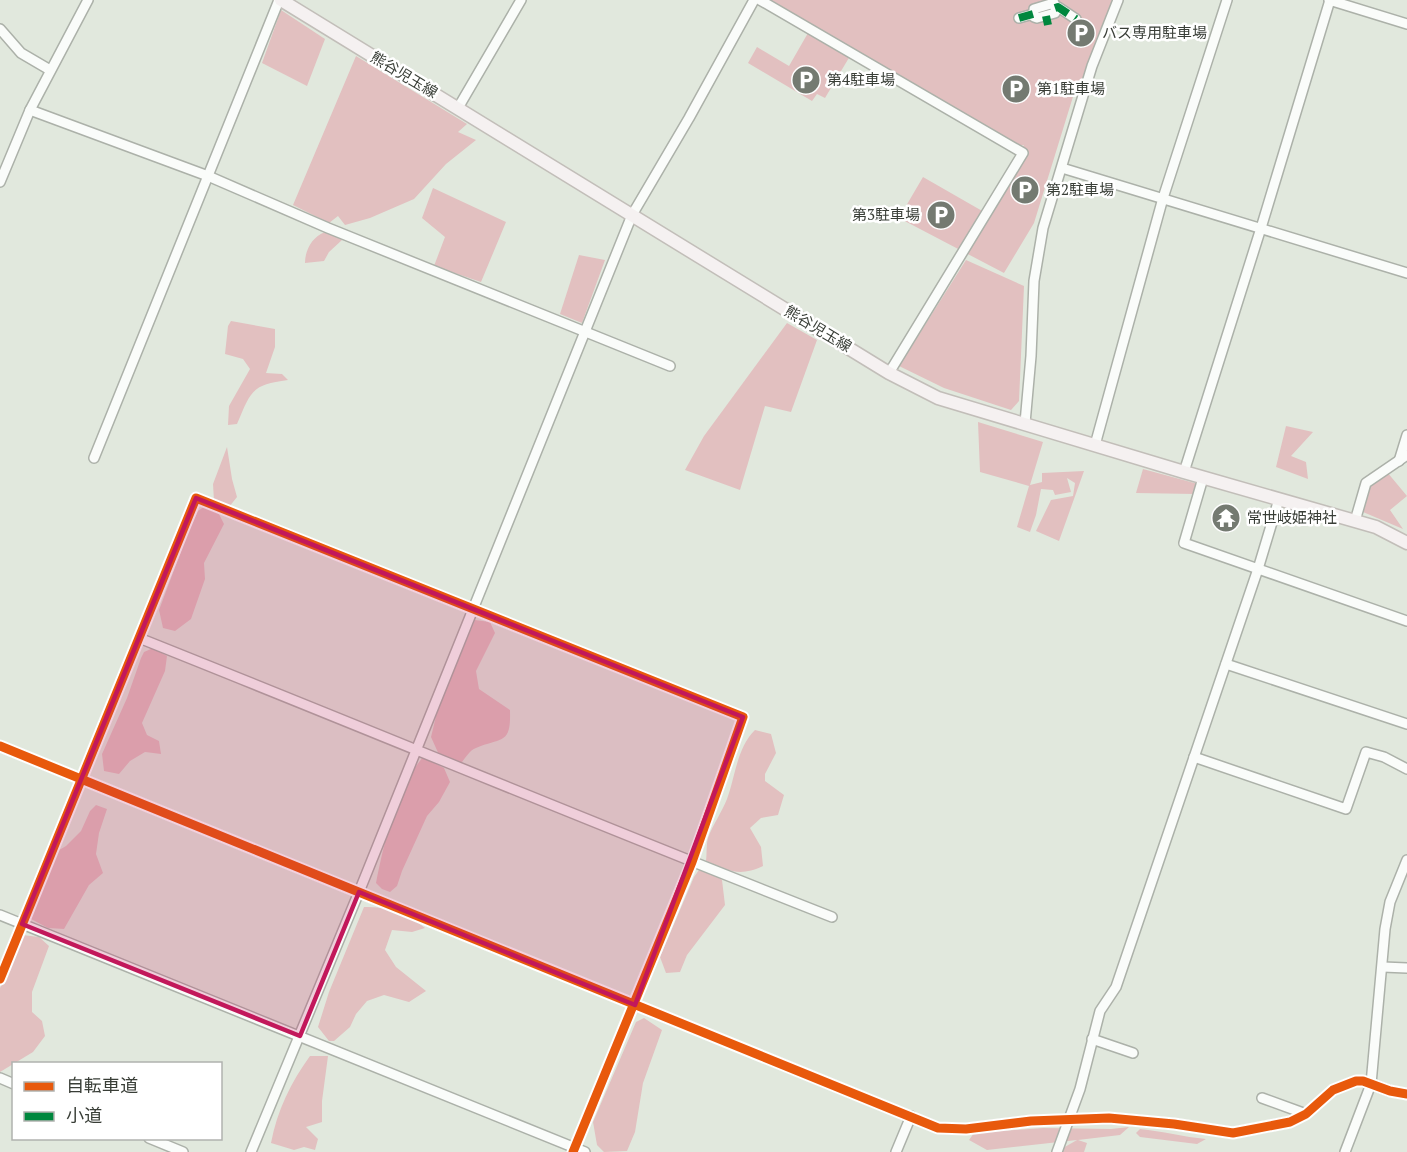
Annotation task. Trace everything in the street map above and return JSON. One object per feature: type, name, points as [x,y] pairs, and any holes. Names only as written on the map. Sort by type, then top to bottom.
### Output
[{"type":"main road","name":"熊谷児玉線","points":[[280,0],[889,373],[938,398],[1203,478],[1376,527],[1407,543]]},
{"type":"street","points":[[0,182],[30,110],[88,0]]},
{"type":"street","points":[[94,458],[280,0]]},
{"type":"street","points":[[458,108],[521,0]]},
{"type":"street","points":[[251,1152],[359,892],[632,215],[689,118],[753,0]]},
{"type":"street","points":[[760,0],[1023,153],[889,373]]},
{"type":"street","points":[[1025,423],[1034,281],[1043,228],[1092,66],[1118,0]]},
{"type":"street","points":[[1095,445],[1163,198],[1227,0]]},
{"type":"street","points":[[1184,472],[1330,0],[1407,24]]},
{"type":"street","points":[[1054,3],[1055,13],[1047,20],[1037,18],[1033,14],[1034,9],[1054,3]]},
{"type":"street","points":[[1055,8],[1076,19]]},
{"type":"street","points":[[1019,18],[1033,14]]},
{"type":"street","points":[[0,29],[21,53],[50,70]]},
{"type":"street","points":[[30,110],[208,176],[328,228],[670,366]]},
{"type":"street","points":[[1062,168],[1407,273]]},
{"type":"street","points":[[1355,521],[1366,483],[1403,458],[1407,435]]},
{"type":"street","points":[[1203,478],[1184,543],[1407,621]]},
{"type":"street","points":[[0,979],[196,498],[743,717],[692,862],[574,1150]]},
{"type":"street","points":[[1057,1152],[1080,1089],[1100,1011],[1116,987],[1280,499]]},
{"type":"street","points":[[139,638],[832,917]]},
{"type":"street","points":[[1226,664],[1407,724]]},
{"type":"street","points":[[0,746],[927,1124],[948,1129],[1070,1119],[1132,1119],[1233,1133],[1290,1122],[1306,1114],[1321,1099],[1347,1083],[1363,1081],[1390,1091],[1407,1094]]},
{"type":"street","points":[[1194,757],[1346,809],[1366,752],[1384,757],[1407,769]]},
{"type":"street","points":[[1345,1152],[1371,1084],[1385,929],[1390,902],[1407,860]]},
{"type":"street","points":[[0,915],[574,1150],[585,1152]]},
{"type":"street","points":[[1383,967],[1407,968]]},
{"type":"street","points":[[1092,1039],[1133,1053]]},
{"type":"street","points":[[1262,1098],[1306,1114]]},
{"type":"street","points":[[896,1152],[911,1116]]},
{"type":"street","points":[[154,1140],[183,1152]]},
{"type":"highlighted area","points":[[196,498],[743,717],[635,1005],[359,892],[300,1036],[22,924]]},
{"type":"shaded area","points":[[770,0],[1112,0],[1085,74],[1076,87],[1034,223],[1004,273],[899,218],[923,177],[984,212],[1024,145],[1020,146],[853,51],[825,98],[817,94],[812,101],[748,63],[757,47],[789,66],[812,26]]},
{"type":"shaded area","points":[[281,10],[325,39],[307,86],[262,63]]},
{"type":"shaded area","points":[[356,56],[467,124],[458,132],[476,140],[446,164],[414,199],[370,218],[345,225],[338,216],[329,223],[293,205]]},
{"type":"shaded area","points":[[433,188],[506,222],[481,282],[434,266],[445,237],[422,218]]},
{"type":"shaded area","points":[[325,232],[333,233],[342,240],[329,252],[324,261],[305,263],[310,245],[316,237]]},
{"type":"shaded area","points":[[579,255],[605,260],[582,323],[560,314]]},
{"type":"shaded area","points":[[966,260],[1024,286],[1019,401],[1011,410],[944,388],[899,366]]},
{"type":"shaded area","points":[[231,321],[275,329],[275,347],[266,373],[282,374],[288,380],[259,387],[250,397],[237,424],[228,425],[229,406],[250,369],[243,359],[225,354],[228,326]]},
{"type":"shaded area","points":[[787,323],[817,340],[791,412],[765,406],[740,490],[685,470],[704,436]]},
{"type":"shaded area","points":[[978,422],[1043,442],[1030,485],[1042,482],[1042,473],[1084,471],[1059,541],[1036,531],[1051,500],[1073,496],[1075,483],[1067,478],[1071,492],[1055,495],[1053,490],[1041,489],[1030,532],[1017,527],[1029,486],[980,472]]},
{"type":"shaded area","points":[[1286,426],[1313,432],[1291,456],[1306,462],[1308,479],[1276,467]]},
{"type":"shaded area","points":[[227,447],[237,497],[229,507],[214,501],[213,484]]},
{"type":"shaded area","points":[[1143,469],[1198,484],[1194,494],[1136,493]]},
{"type":"shaded area","points":[[1387,472],[1407,496],[1390,510],[1403,529],[1363,512],[1370,485]]},
{"type":"shaded area","points":[[205,506],[219,514],[224,524],[204,563],[205,579],[191,619],[175,631],[163,628],[159,610],[188,533],[198,511]]},
{"type":"shaded area","points":[[475,620],[490,622],[495,633],[476,671],[479,689],[510,710],[509,729],[504,738],[474,749],[462,762],[449,762],[440,757],[431,737],[437,712]]},
{"type":"shaded area","points":[[153,648],[167,656],[165,671],[142,723],[147,735],[159,741],[161,754],[145,752],[130,761],[119,774],[104,771],[102,754],[127,698],[141,658],[144,652]]},
{"type":"shaded area","points":[[755,730],[771,734],[776,753],[765,774],[765,781],[784,795],[778,815],[761,818],[750,828],[761,847],[763,866],[741,872],[721,868],[706,861],[707,841],[727,799],[740,754]]},
{"type":"shaded area","points":[[423,757],[444,768],[450,782],[439,802],[427,816],[397,886],[390,892],[382,889],[376,883],[383,851],[398,800]]},
{"type":"shaded area","points":[[96,805],[107,809],[99,833],[96,854],[103,873],[89,885],[64,929],[48,928],[31,919],[33,902],[54,853],[66,846],[81,831],[90,811]]},
{"type":"shaded area","points":[[707,869],[722,880],[725,905],[687,955],[680,972],[666,973],[660,957],[694,877],[699,870]]},
{"type":"shaded area","points":[[364,907],[396,911],[425,928],[412,932],[392,930],[385,950],[396,967],[426,991],[409,1002],[384,995],[367,1001],[356,1014],[350,1027],[334,1041],[329,1041],[318,1027],[329,992]]},
{"type":"shaded area","points":[[23,935],[39,937],[49,946],[32,992],[32,1012],[42,1021],[45,1036],[33,1052],[16,1062],[12,1062],[12,1065],[0,1072],[0,988],[13,961],[16,944]]},
{"type":"shaded area","points":[[644,1018],[662,1030],[643,1083],[635,1132],[627,1151],[604,1152],[597,1145],[593,1122],[636,1022]]},
{"type":"shaded area","points":[[310,1056],[328,1056],[322,1101],[322,1122],[306,1127],[318,1139],[315,1150],[304,1147],[294,1150],[271,1143],[286,1097]]},
{"type":"shaded area","points":[[1129,1127],[1120,1135],[1078,1140],[1087,1143],[1084,1152],[1061,1152],[1063,1148],[1077,1140],[987,1150],[969,1140],[974,1133],[1043,1128]]},
{"type":"shaded area","points":[[1140,1129],[1206,1139],[1197,1144],[1140,1137],[1136,1133]]},
{"type":"marked path","points":[[1055,8],[1058,7],[1076,19]]},
{"type":"marked path","points":[[1019,18],[1033,14]]},
{"type":"marked path","points":[[1046,16],[1048,25]]},
{"type":"cycle path","points":[[0,979],[196,498],[743,717],[692,862],[573,1152]]},
{"type":"cycle path","points":[[0,746],[938,1128],[966,1129],[1031,1121],[1109,1118],[1174,1124],[1233,1133],[1290,1122],[1306,1114],[1333,1090],[1356,1081],[1407,1094]]},
{"type":"place","name":"バス専用駐車場","points":[[1081,33]]},
{"type":"place","name":"第4駐車場","points":[[806,80]]},
{"type":"place","name":"第1駐車場","points":[[1016,89]]},
{"type":"place","name":"第2駐車場","points":[[1025,190]]},
{"type":"place","name":"第3駐車場","points":[[941,215]]},
{"type":"place","name":"常世岐姫神社","points":[[1226,518]]}]
